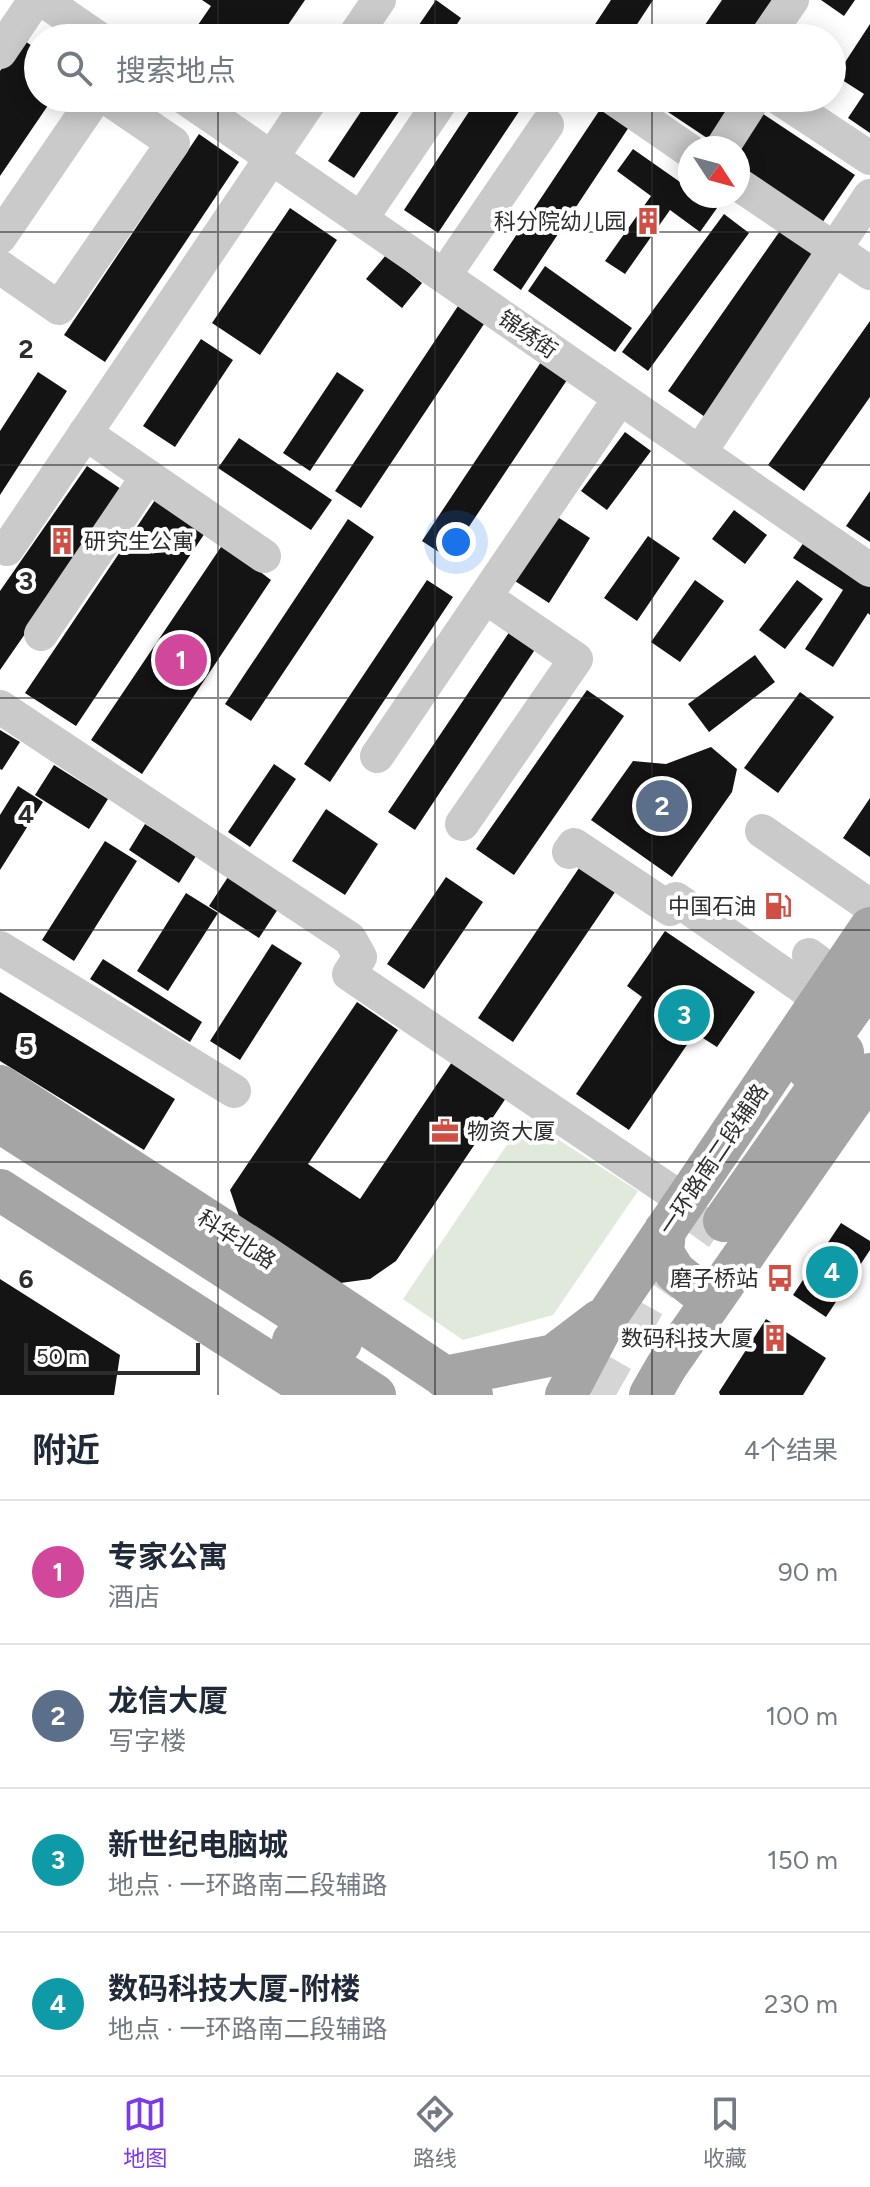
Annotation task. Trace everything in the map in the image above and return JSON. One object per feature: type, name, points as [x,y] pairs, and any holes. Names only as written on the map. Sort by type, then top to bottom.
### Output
[{"type":"main road","points":[[696,1215],[834,978],[870,928]]},
{"type":"main road","points":[[721,1287],[708,1291],[695,1288],[675,1272],[663,1253],[870,1015]]},
{"type":"main road","points":[[659,1386],[721,1287],[870,1074]]},
{"type":"main road","name":"科华北路","points":[[0,1086],[262,1255],[454,1391]]},
{"type":"main road","name":"科华北路","points":[[0,1122],[265,1308],[375,1395]]},
{"type":"main road","name":"科华北路","points":[[0,1151],[265,1308],[454,1391]]},
{"type":"main road","points":[[0,1190],[320,1395]]},
{"type":"main road","name":"一环路南二段辅路","points":[[566,1395],[608,1315],[696,1215]]},
{"type":"main road","points":[[454,1391],[554,1355],[608,1315]]},
{"type":"street","points":[[0,52],[35,0]]},
{"type":"street","points":[[43,0],[78,24]]},
{"type":"street","points":[[363,24],[379,0]]},
{"type":"street","points":[[776,24],[792,0]]},
{"type":"street","points":[[0,237],[85,112]]},
{"type":"street","points":[[0,267],[59,308],[173,143],[148,112]]},
{"type":"street","name":"锦绣街","points":[[205,112],[870,570]]},
{"type":"street","points":[[7,549],[303,112]]},
{"type":"street","points":[[361,219],[434,112]]},
{"type":"street","points":[[633,112],[678,143]]},
{"type":"street","points":[[730,136],[745,112]]},
{"type":"street","points":[[800,112],[870,158]]},
{"type":"street","points":[[444,276],[547,125]]},
{"type":"street","points":[[750,192],[870,273]]},
{"type":"street","points":[[700,452],[870,196]]},
{"type":"street","points":[[377,756],[620,398]]},
{"type":"street","points":[[85,433],[264,556]]},
{"type":"street","points":[[41,634],[148,476]]},
{"type":"street","points":[[462,824],[576,659],[485,597]]},
{"type":"street","points":[[0,707],[350,939],[360,957],[349,974],[696,1215]]},
{"type":"street","points":[[762,831],[870,906]]},
{"type":"street","points":[[569,852],[574,845],[670,909],[676,899],[834,978]]},
{"type":"street","points":[[0,948],[234,1091]]},
{"type":"shaded area","points":[[525,1118],[638,1191],[553,1315],[463,1340],[403,1299]]},
{"type":"building","points":[[202,0],[305,0],[289,24],[199,24],[211,6]]},
{"type":"building","points":[[436,0],[461,18],[457,24],[420,24]]},
{"type":"building","points":[[611,0],[653,0],[637,24],[595,24]]},
{"type":"building","points":[[722,0],[778,0],[762,24],[706,24]]},
{"type":"building","points":[[821,0],[855,0],[844,16]]},
{"type":"building","points":[[870,24],[870,133],[848,118],[864,94],[846,82],[846,61]]},
{"type":"building","points":[[22,39],[24,40],[24,112],[43,112],[0,176],[0,71]]},
{"type":"building","points":[[361,112],[399,112],[354,178],[328,161]]},
{"type":"building","points":[[469,112],[519,112],[438,233],[404,210]]},
{"type":"building","points":[[598,112],[607,112],[629,127],[521,290],[493,270]]},
{"type":"building","points":[[668,112],[735,112],[721,136],[704,136]]},
{"type":"building","points":[[752,112],[760,112],[855,175],[822,223],[750,175],[750,136],[743,136]]},
{"type":"building","points":[[199,134],[239,162],[105,362],[64,335]]},
{"type":"building","name":"科分院幼儿园","points":[[633,149],[678,181],[678,208],[717,208],[700,232],[670,210],[625,274],[605,261],[651,196],[617,171]]},
{"type":"building","points":[[290,208],[337,240],[260,355],[212,323]]},
{"type":"building","points":[[724,214],[749,233],[648,371],[622,352]]},
{"type":"building","points":[[782,228],[822,257],[708,419],[668,391]]},
{"type":"building","points":[[386,255],[422,283],[402,308],[366,279]]},
{"type":"building","points":[[545,266],[632,328],[615,352],[528,291]]},
{"type":"building","points":[[458,306],[484,324],[361,508],[335,491]]},
{"type":"building","points":[[870,321],[870,397],[804,491],[768,465]]},
{"type":"building","points":[[201,339],[233,360],[175,447],[143,426]]},
{"type":"building","points":[[545,356],[571,374],[448,558],[422,541]]},
{"type":"building","points":[[38,372],[67,391],[0,495],[0,431]]},
{"type":"building","points":[[337,372],[364,390],[310,471],[283,453]]},
{"type":"building","points":[[625,432],[651,451],[607,510],[581,491]]},
{"type":"building","points":[[239,438],[332,500],[311,530],[218,468]]},
{"type":"building","name":"研究生公寓","points":[[87,466],[124,491],[0,670],[0,591]]},
{"type":"building","points":[[870,491],[870,542],[846,526]]},
{"type":"building","points":[[157,497],[205,533],[76,726],[25,693]]},
{"type":"building","points":[[734,510],[767,535],[745,564],[712,539]]},
{"type":"building","points":[[556,516],[590,538],[549,603],[515,581]]},
{"type":"building","points":[[348,519],[374,537],[251,721],[225,704]]},
{"type":"building","points":[[648,536],[680,558],[637,621],[604,598]]},
{"type":"building","points":[[804,542],[870,585],[870,615],[868,613],[833,667],[805,649],[843,590],[793,558]]},
{"type":"building","points":[[223,544],[271,580],[142,774],[91,740]]},
{"type":"building","points":[[427,580],[453,597],[330,782],[304,764]]},
{"type":"building","points":[[695,580],[724,601],[680,662],[651,642]]},
{"type":"building","points":[[797,580],[823,599],[785,649],[759,630]]},
{"type":"building","points":[[512,628],[538,645],[415,830],[388,812]]},
{"type":"building","points":[[755,655],[775,682],[709,732],[688,704]]},
{"type":"building","points":[[587,690],[624,716],[514,875],[476,849]]},
{"type":"building","points":[[800,692],[834,717],[778,793],[744,768]]},
{"type":"building","points":[[0,730],[20,742],[2,770],[0,769]]},
{"type":"building","points":[[711,747],[737,769],[732,792],[672,877],[591,820],[633,761],[666,764]]},
{"type":"building","points":[[274,764],[296,779],[250,847],[228,832]]},
{"type":"building","points":[[54,765],[108,799],[89,829],[35,795]]},
{"type":"building","points":[[18,786],[43,802],[0,870],[0,815]]},
{"type":"building","points":[[870,798],[870,857],[843,838]]},
{"type":"building","points":[[326,809],[378,844],[345,895],[292,861]]},
{"type":"building","points":[[145,824],[196,856],[179,883],[129,850]]},
{"type":"building","points":[[105,841],[137,861],[74,961],[42,940]]},
{"type":"building","points":[[579,868],[615,892],[513,1042],[478,1018]]},
{"type":"building","points":[[228,877],[278,909],[259,938],[209,906]]},
{"type":"building","points":[[446,877],[483,902],[424,989],[387,964]]},
{"type":"building","points":[[186,893],[218,913],[168,991],[137,971]]},
{"type":"building","points":[[665,931],[755,992],[717,1047],[695,1033],[629,1130],[576,1094],[642,997],[627,986]]},
{"type":"building","points":[[272,944],[302,963],[240,1060],[210,1041]]},
{"type":"building","points":[[103,959],[202,1022],[190,1042],[90,979]]},
{"type":"building","points":[[0,992],[175,1099],[144,1150],[0,1061]]},
{"type":"building","name":"物资大厦","points":[[357,1002],[398,1030],[308,1164],[360,1199],[452,1062],[506,1098],[396,1261],[370,1279],[333,1284],[243,1228],[230,1190]]},
{"type":"building","points":[[841,1223],[870,1241],[870,1250],[826,1317],[793,1295]]},
{"type":"building","points":[[0,1279],[120,1355],[114,1395],[0,1395]]},
{"type":"building","name":"数码科技大厦","points":[[766,1319],[826,1358],[803,1395],[720,1395],[719,1392]]},
{"type":"tunnel","points":[[592,1395],[649,1295],[710,1209]]},
{"type":"place","name":"科分院幼儿园","points":[[648,221]]},
{"type":"place","name":"研究生公寓","points":[[62,541]]},
{"type":"place","name":"专家公寓","points":[[181,660]]},
{"type":"place","name":"龙信大厦","points":[[662,806]]},
{"type":"place","name":"中国石油","points":[[778,906]]},
{"type":"place","name":"新世纪电脑城","points":[[684,1015]]},
{"type":"place","name":"物资大厦","points":[[445,1131]]},
{"type":"place","name":"数码科技大厦-附楼","points":[[832,1272]]},
{"type":"place","name":"磨子桥站","points":[[780,1278]]},
{"type":"place","name":"数码科技大厦","points":[[775,1338]]}]
